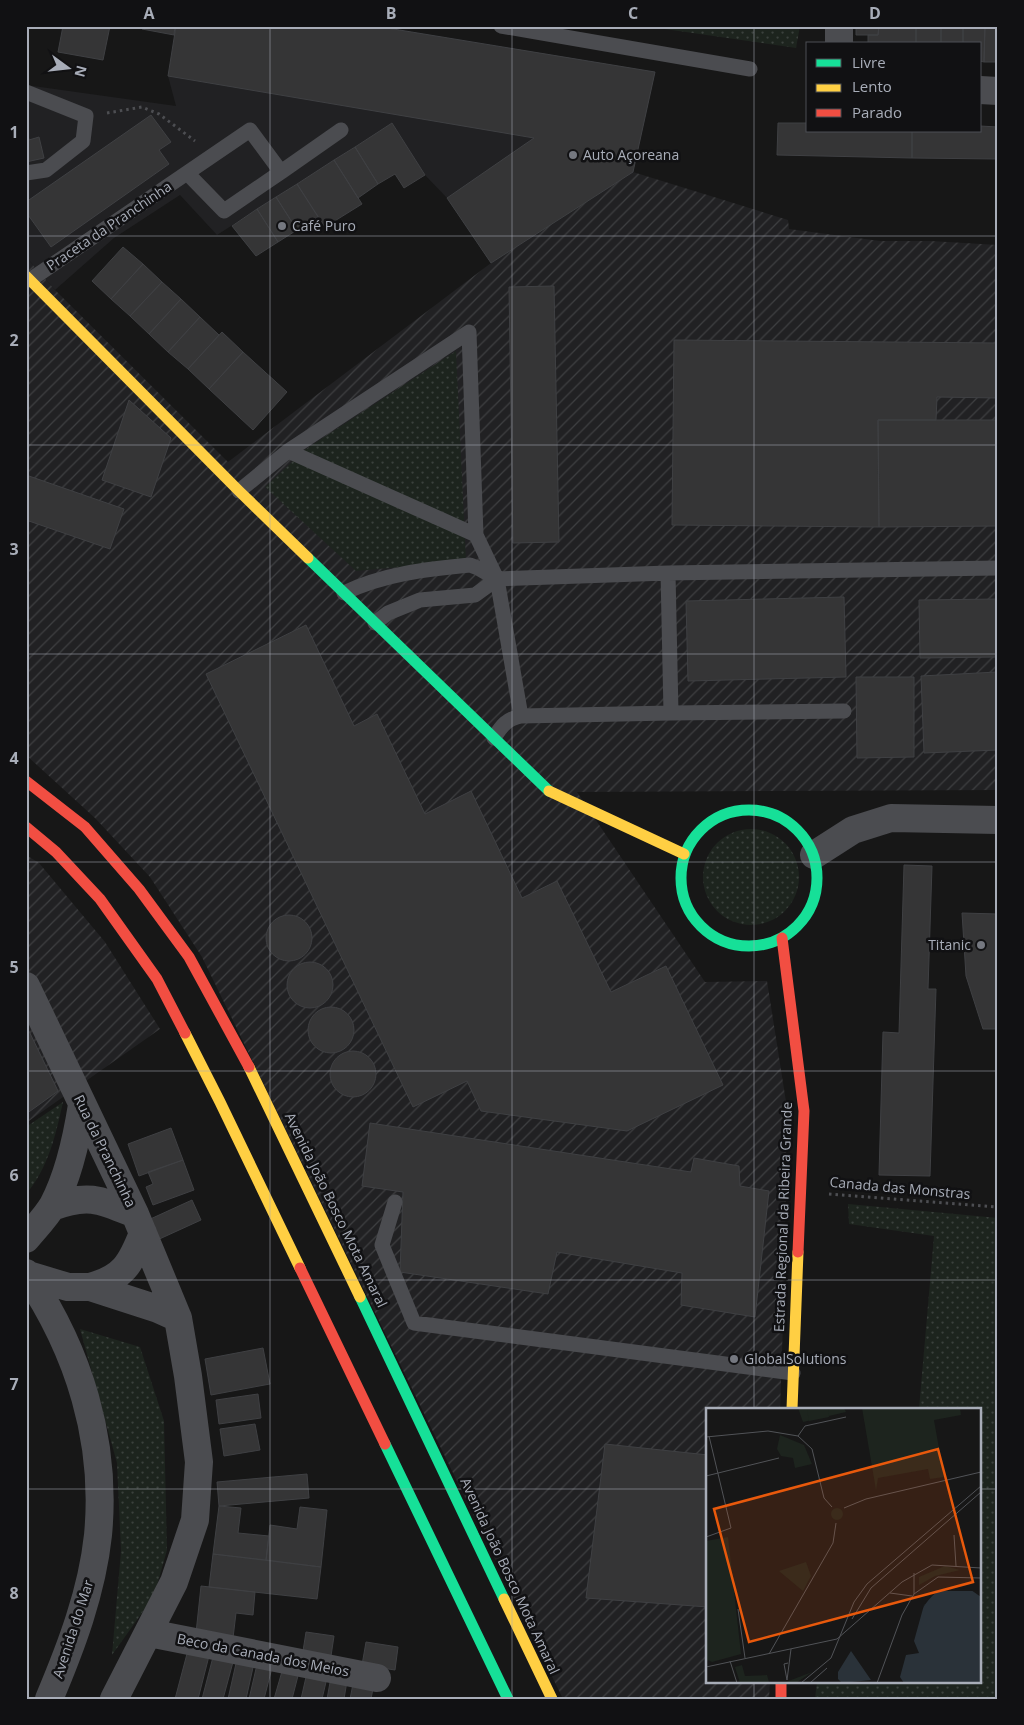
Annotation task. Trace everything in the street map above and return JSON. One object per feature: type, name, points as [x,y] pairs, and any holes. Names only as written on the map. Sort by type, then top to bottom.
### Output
[{"type":"main road","points":[[28,278],[239,491],[551,793],[684,854]]},
{"type":"main road","name":"Avenida João Bosco Mota Amaral","points":[[26,781],[85,827],[139,889],[189,957],[258,1082],[552,1699]]},
{"type":"main road","points":[[747,809],[768,812],[790,822],[802,834],[814,855],[817,884],[812,907],[801,923],[782,938],[771,943],[747,947],[718,940],[699,926],[683,897],[680,877],[684,854],[704,826],[724,814],[747,809]]},
{"type":"main road","points":[[26,827],[56,852],[100,899],[157,979],[220,1102],[508,1699]]},
{"type":"main road","name":"Estrada Regional da Ribeira Grande","points":[[782,938],[804,1111],[792,1408]]},
{"type":"main road","points":[[781,1682],[781,1699]]},
{"type":"street","points":[[839,26],[839,42]]},
{"type":"street","points":[[982,90],[998,91]]},
{"type":"street","points":[[814,855],[854,830],[891,818],[998,820]]},
{"type":"street","name":"Rua da Pranchinha","points":[[26,986],[139,1224],[178,1318],[188,1376],[199,1462],[195,1520],[174,1582],[114,1699]]},
{"type":"street","points":[[26,1239],[52,1207],[58,1193],[77,1137],[82,1105]]},
{"type":"street","points":[[27,1274],[68,1287],[90,1287],[106,1283],[134,1257],[139,1224],[106,1202],[84,1198],[52,1207]]},
{"type":"street","name":"Avenida do Mar","points":[[27,1274],[62,1336],[82,1383],[95,1437],[100,1483],[98,1536],[87,1592],[68,1654],[49,1699]]},
{"type":"street","points":[[90,1287],[158,1308],[178,1318]]},
{"type":"street","name":"Beco da Canada dos Meios","points":[[149,1633],[377,1678]]},
{"type":"lane","points":[[501,26],[750,69]]},
{"type":"lane","points":[[26,92],[86,116],[83,141],[46,170],[26,173]]},
{"type":"lane","name":"Praceta da Pranchinha","points":[[28,278],[250,130],[281,172]]},
{"type":"lane","points":[[187,173],[224,211],[340,130]]},
{"type":"lane","points":[[239,491],[288,451],[469,332],[476,534],[497,579],[521,716]]},
{"type":"lane","points":[[288,451],[476,534]]},
{"type":"lane","points":[[344,593],[359,586],[400,574],[470,565],[497,579],[668,573],[998,568]]},
{"type":"lane","points":[[668,573],[671,713]]},
{"type":"lane","points":[[375,623],[388,612],[420,600],[474,596],[497,579]]},
{"type":"lane","points":[[494,738],[503,724],[510,719],[521,716],[844,711]]},
{"type":"lane","points":[[395,1202],[382,1245],[414,1323],[793,1373]]},
{"type":"path","points":[[86,116],[142,107],[159,114],[214,155]]},
{"type":"path","name":"Canada das Monstras","points":[[801,1191],[998,1207]]},
{"type":"shaded area","points":[[375,26],[655,72],[633,172],[491,263],[447,198],[425,175],[392,123],[217,235],[180,195],[114,238],[55,290],[26,257],[26,85],[176,106],[168,76]]},
{"type":"shaded area","points":[[644,26],[800,26],[796,48]]},
{"type":"shaded area","points":[[633,172],[788,220],[789,229],[880,241],[931,241],[998,245],[998,790],[577,792],[705,982],[767,981],[787,1108],[780,1408],[706,1408],[706,1682],[770,1682],[769,1699],[563,1699],[202,957],[150,877],[95,818],[26,755],[26,257],[55,290],[228,462],[491,263]]},
{"type":"shaded area","points":[[456,351],[466,561],[356,571],[265,487],[306,449]]},
{"type":"shaded area","points":[[751,829],[769,832],[785,843],[796,859],[799,877],[796,895],[785,911],[769,922],[751,925],[733,922],[717,911],[706,895],[703,877],[706,859],[717,843],[733,832]]},
{"type":"shaded area","points":[[26,855],[39,863],[105,942],[160,1029],[26,1123]]},
{"type":"shaded area","points":[[63,1102],[46,1162],[26,1194],[26,1127]]},
{"type":"shaded area","points":[[848,1204],[998,1218],[998,1699],[815,1699],[817,1682],[982,1682],[982,1408],[919,1408],[934,1236],[849,1224]]},
{"type":"shaded area","points":[[80,1329],[140,1347],[164,1421],[167,1550],[154,1596],[112,1655],[121,1551],[117,1463]]},
{"type":"building","points":[[63,26],[110,26],[103,60],[58,52]]},
{"type":"building","points":[[142,26],[175,26],[174,35],[142,29]]},
{"type":"building","name":"Auto Açoreana","points":[[176,26],[375,26],[655,72],[633,172],[491,263],[447,198],[534,138],[168,76]]},
{"type":"building","points":[[856,26],[879,26],[878,35],[856,35]]},
{"type":"building","points":[[879,26],[916,26],[916,42],[868,42],[868,35],[878,35]]},
{"type":"building","points":[[916,26],[941,26],[941,42],[916,42]]},
{"type":"building","points":[[941,26],[963,26],[963,42],[941,42]]},
{"type":"building","points":[[963,26],[985,26],[984,62],[982,62],[982,42],[963,42]]},
{"type":"building","points":[[985,26],[998,26],[998,62],[984,62]]},
{"type":"building","points":[[151,115],[171,142],[159,150],[169,164],[51,247],[26,212],[26,202]]},
{"type":"building","points":[[392,123],[425,175],[404,188],[395,174],[378,184],[355,147]]},
{"type":"building","points":[[778,123],[806,123],[806,132],[912,132],[912,158],[777,155]]},
{"type":"building","points":[[26,125],[29,140],[39,137],[44,158],[26,162]]},
{"type":"building","points":[[982,126],[998,127],[998,159],[912,158],[912,132],[982,132]]},
{"type":"building","points":[[355,147],[378,184],[358,198],[334,160]]},
{"type":"building","points":[[334,160],[362,204],[325,227],[297,184]]},
{"type":"building","points":[[297,184],[318,217],[297,230],[276,197]]},
{"type":"building","points":[[276,197],[297,230],[278,242],[257,209]]},
{"type":"building","points":[[257,209],[278,242],[256,256],[232,226]]},
{"type":"building","points":[[123,247],[143,264],[111,299],[92,281]]},
{"type":"building","points":[[143,264],[162,282],[130,316],[111,299]]},
{"type":"building","points":[[162,282],[181,299],[149,334],[130,316]]},
{"type":"building","points":[[554,286],[559,542],[513,543],[509,287]]},
{"type":"building","points":[[181,299],[200,317],[168,352],[149,334]]},
{"type":"building","points":[[200,317],[219,335],[188,369],[168,352]]},
{"type":"building","points":[[222,332],[243,352],[209,389],[188,369]]},
{"type":"building","points":[[674,340],[998,343],[998,398],[937,397],[936,420],[878,420],[879,527],[672,525]]},
{"type":"building","points":[[243,352],[287,392],[253,430],[209,389]]},
{"type":"building","points":[[129,400],[171,438],[151,497],[102,480]]},
{"type":"building","points":[[878,420],[998,420],[998,526],[879,527]]},
{"type":"building","points":[[26,475],[124,509],[110,549],[26,520]]},
{"type":"building","points":[[844,597],[846,677],[688,681],[686,601]]},
{"type":"building","points":[[998,599],[998,657],[920,658],[919,600]]},
{"type":"building","points":[[306,625],[354,726],[377,714],[425,814],[471,791],[522,898],[557,881],[611,992],[666,966],[723,1085],[627,1131],[481,1111],[467,1081],[413,1107],[206,674]]},
{"type":"building","points":[[997,672],[998,750],[924,753],[921,676]]},
{"type":"building","points":[[856,677],[914,677],[914,757],[857,758]]},
{"type":"building","points":[[904,865],[932,866],[928,989],[936,989],[930,1176],[879,1175],[883,1032],[899,1033]]},
{"type":"building","name":"Titanic","points":[[962,913],[998,914],[998,1029],[983,1029],[966,976]]},
{"type":"building","points":[[289,915],[302,919],[308,925],[312,938],[308,951],[302,957],[289,961],[276,957],[270,951],[266,938],[270,925],[276,919]]},
{"type":"building","points":[[310,962],[323,966],[329,972],[333,985],[329,998],[323,1004],[310,1008],[297,1004],[291,998],[287,985],[291,972],[297,966]]},
{"type":"building","points":[[331,1007],[344,1011],[350,1017],[354,1030],[350,1043],[344,1049],[331,1053],[318,1049],[312,1043],[308,1030],[312,1017],[318,1011]]},
{"type":"building","points":[[26,1025],[58,1091],[26,1114]]},
{"type":"building","points":[[353,1051],[366,1055],[372,1061],[376,1074],[372,1087],[366,1093],[353,1097],[340,1093],[334,1087],[330,1074],[334,1061],[340,1055]]},
{"type":"building","points":[[370,1123],[691,1172],[694,1158],[739,1166],[740,1186],[769,1191],[755,1317],[681,1305],[682,1273],[557,1252],[548,1294],[400,1272],[403,1192],[362,1186]]},
{"type":"building","points":[[171,1128],[183,1160],[139,1176],[128,1144]]},
{"type":"building","points":[[183,1160],[194,1190],[153,1205],[146,1187],[153,1184],[148,1172]]},
{"type":"building","points":[[192,1200],[201,1220],[155,1241],[146,1221]]},
{"type":"building","points":[[263,1348],[270,1384],[211,1395],[205,1359]]},
{"type":"building","points":[[258,1394],[261,1418],[219,1424],[216,1400]]},
{"type":"building","points":[[255,1424],[260,1450],[224,1456],[220,1429]]},
{"type":"building","points":[[605,1444],[706,1455],[706,1607],[586,1598]]},
{"type":"building","points":[[307,1474],[309,1498],[219,1506],[217,1482]]},
{"type":"building","points":[[219,1506],[241,1508],[238,1533],[269,1536],[266,1560],[213,1554]]},
{"type":"building","points":[[300,1507],[327,1510],[321,1567],[266,1560],[270,1525],[297,1529]]},
{"type":"building","points":[[213,1554],[321,1567],[317,1599],[209,1587]]},
{"type":"building","points":[[201,1586],[255,1592],[253,1615],[236,1613],[233,1638],[196,1633]]},
{"type":"building","points":[[306,1632],[334,1636],[331,1656],[303,1651]]},
{"type":"building","points":[[366,1642],[398,1647],[395,1670],[362,1665]]},
{"type":"building","points":[[188,1650],[209,1656],[198,1699],[175,1699]]},
{"type":"building","points":[[213,1657],[233,1662],[223,1699],[202,1699]]},
{"type":"building","points":[[237,1659],[254,1663],[246,1699],[228,1699]]},
{"type":"building","points":[[258,1660],[273,1664],[264,1699],[249,1699]]},
{"type":"building","points":[[283,1668],[299,1672],[292,1699],[274,1699]]},
{"type":"building","points":[[306,1677],[326,1682],[322,1699],[301,1699]]},
{"type":"building","points":[[331,1677],[347,1681],[344,1699],[327,1699]]},
{"type":"building","points":[[354,1679],[374,1683],[371,1699],[350,1699]]},
{"type":"traffic: fast","points":[[308,558],[549,791]]},
{"type":"traffic: fast","points":[[749,810],[775,815],[787,821],[797,830],[806,840],[812,852],[817,878],[812,904],[806,916],[797,926],[787,935],[775,941],[749,946],[723,941],[711,935],[701,926],[692,916],[686,904],[681,878],[686,852],[692,840],[701,830],[711,821],[723,815],[749,810]]},
{"type":"traffic: fast","points":[[360,1297],[504,1599]]},
{"type":"traffic: fast","points":[[385,1444],[508,1699]]},
{"type":"traffic: slow","points":[[26,276],[308,558]]},
{"type":"traffic: slow","points":[[549,791],[684,854]]},
{"type":"traffic: slow","points":[[185,1033],[300,1268]]},
{"type":"traffic: slow","points":[[249,1067],[360,1297]]},
{"type":"traffic: slow","points":[[792,1408],[798,1252]]},
{"type":"traffic: slow","points":[[504,1599],[552,1699]]},
{"type":"traffic: jam","points":[[26,781],[85,827],[139,889],[189,957],[249,1067]]},
{"type":"traffic: jam","points":[[26,827],[56,852],[100,899],[157,979],[185,1033]]},
{"type":"traffic: jam","points":[[782,938],[804,1111],[798,1252]]},
{"type":"traffic: jam","points":[[300,1268],[385,1444]]},
{"type":"traffic: jam","points":[[781,1682],[781,1699]]},
{"type":"place","name":"Auto Açoreana","points":[[573,155]]},
{"type":"place","name":"Café Puro","points":[[282,226]]},
{"type":"place","name":"Titanic","points":[[981,945]]},
{"type":"place","name":"GlobalSolutions","points":[[734,1359]]}]
